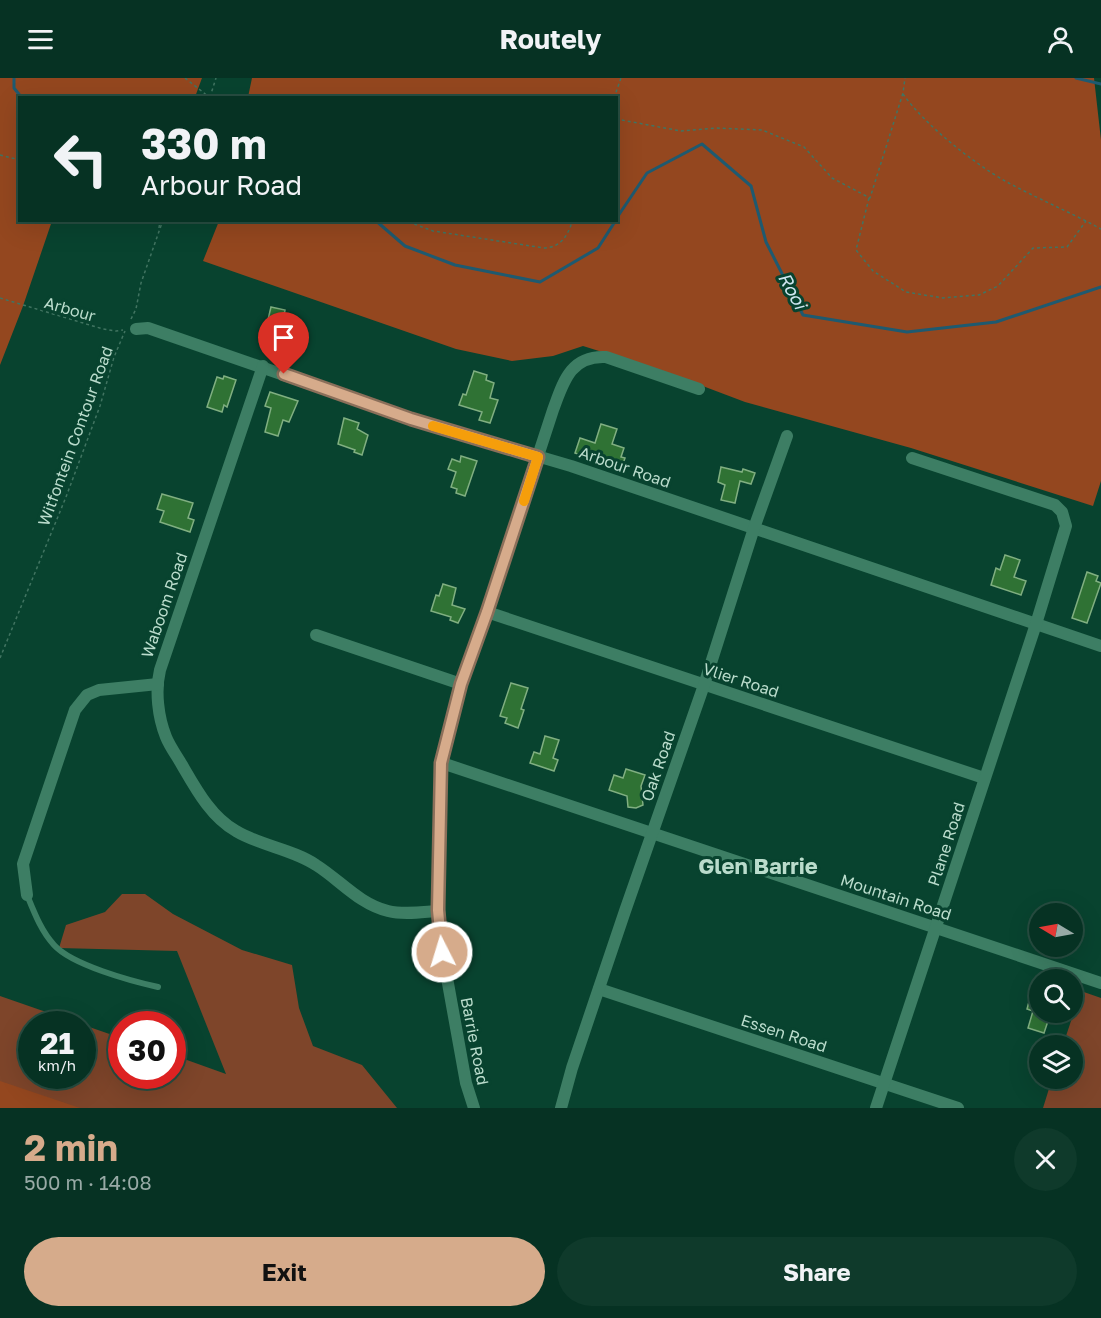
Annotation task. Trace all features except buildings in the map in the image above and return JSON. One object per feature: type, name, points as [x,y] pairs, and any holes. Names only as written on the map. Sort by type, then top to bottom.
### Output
[{"type":"street","name":"Arbour Road","points":[[131,326],[148,328],[263,366],[411,419],[571,466],[1101,646]]},
{"type":"street","name":"Barrie Road","points":[[474,1108],[466,1083],[447,984],[438,910],[441,763],[461,684],[563,383],[574,367],[598,357],[615,359],[699,389]]},
{"type":"street","name":"Waboom Road","points":[[263,366],[162,662],[158,684],[161,720],[166,738],[197,790],[220,820],[241,834],[310,861],[361,899],[379,908],[397,913],[438,910]]},
{"type":"street","name":"Oak Road","points":[[561,1108],[572,1068],[787,436]]},
{"type":"street","name":"Plane Road","points":[[876,1108],[1065,533],[1065,517],[1055,505],[912,458]]},
{"type":"street","name":"Vlier Road","points":[[487,612],[984,778]]},
{"type":"street","points":[[316,636],[461,684]]},
{"type":"street","points":[[27,895],[23,864],[75,710],[87,695],[99,690],[158,684]]},
{"type":"street","name":"Mountain Road","points":[[441,763],[1101,983]]},
{"type":"street","name":"Essen Road","points":[[599,989],[958,1108]]},
{"type":"lane","points":[[27,895],[45,932],[59,950],[116,976],[158,987]]},
{"type":"path","points":[[186,78],[208,96]]},
{"type":"path","points":[[209,96],[216,78]]},
{"type":"path","points":[[615,96],[621,78]]},
{"type":"path","points":[[905,78],[903,93],[856,250],[873,271],[906,292],[943,298],[979,295],[998,286],[1033,248],[1067,247],[1086,221]]},
{"type":"path","points":[[903,93],[916,111],[960,149],[995,174],[1101,229]]},
{"type":"path","points":[[618,119],[681,131],[716,128],[762,129],[804,147],[832,178],[870,198]]},
{"type":"path","points":[[0,155],[18,160]]},
{"type":"path","name":"Witfontein Contour Road","points":[[0,657],[66,497],[100,406],[114,357],[131,326],[141,283],[161,222]]},
{"type":"path","points":[[408,222],[433,231],[544,248],[554,247],[561,243],[572,222]]},
{"type":"path","name":"Arbour","points":[[0,298],[104,329],[116,331],[131,326]]},
{"type":"shaded area","points":[[0,78],[202,78],[195,96],[18,96],[18,222],[52,222],[0,365]]},
{"type":"shaded area","points":[[252,78],[1094,78],[1101,140],[1101,481],[1093,506],[911,448],[745,402],[663,371],[583,346],[553,356],[512,361],[456,349],[203,261],[219,222],[618,222],[618,96],[248,96]]},
{"type":"shaded area","points":[[122,894],[145,894],[173,914],[242,950],[292,965],[299,1008],[313,1046],[362,1065],[397,1108],[70,1108],[0,1083],[0,996],[43,1011],[18,1011],[18,1089],[96,1089],[96,1029],[108,1033],[108,1089],[186,1089],[186,1060],[226,1074],[177,951],[59,948],[66,925],[105,912]]},
{"type":"shaded area","points":[[1083,992],[1101,998],[1101,1108],[1043,1108],[1049,1089],[1083,1089],[1083,1035],[1066,1035],[1070,1023],[1083,1023]]},
{"type":"shaded area","points":[[0,1081],[18,1089],[80,1108],[0,1108]]},
{"type":"waterway","name":"Rooi","points":[[14,78],[14,88],[20,96]]},
{"type":"waterway","points":[[1076,78],[1101,84]]},
{"type":"waterway","name":"Rooi","points":[[618,216],[647,173],[702,144],[751,186],[766,242],[803,315],[907,332],[996,322],[1101,287]]},
{"type":"waterway","name":"Rooi","points":[[377,222],[405,246],[455,265],[540,282],[598,248],[615,222]]},
{"type":"slow traffic","points":[[433,426],[538,457],[524,501]]},
{"type":"district","name":"Glen Barrie","points":[[758,866]]},
{"type":"route","points":[[284,374],[411,419],[538,457],[461,684],[441,763],[438,910],[442,952]]}]
